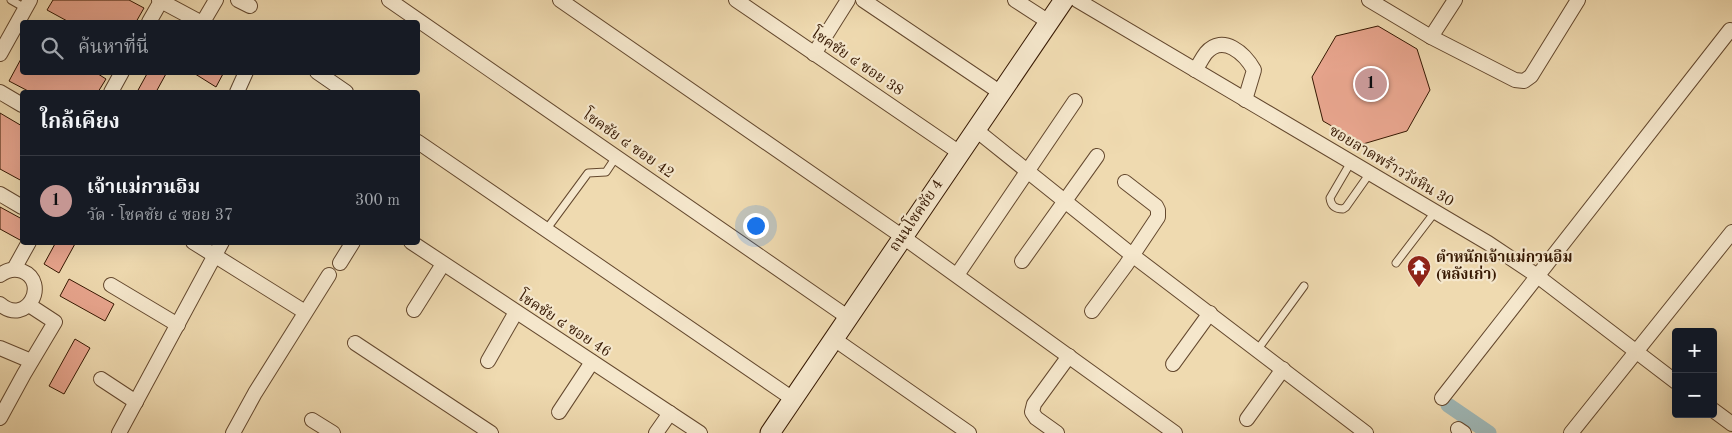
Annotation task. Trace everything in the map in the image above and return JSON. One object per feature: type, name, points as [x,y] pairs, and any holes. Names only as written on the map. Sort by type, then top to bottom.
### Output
[{"type":"street","points":[[150,20],[160,0],[197,20]]},
{"type":"street","points":[[202,20],[216,0]]},
{"type":"street","name":"โชคชัย ๔ ซอย 42","points":[[389,0],[418,20]]},
{"type":"street","points":[[560,0],[903,237],[1175,433]]},
{"type":"street","name":"โชคชัย ๔ ซอย 38","points":[[736,0],[960,153]]},
{"type":"street","points":[[814,54],[848,0]]},
{"type":"street","points":[[863,0],[1001,93]]},
{"type":"street","points":[[1015,0],[1049,22]]},
{"type":"street","name":"ถนนโชคชัย 4","points":[[770,433],[1064,0]]},
{"type":"street","name":"ซอยลาดพร้าววังหิน 30","points":[[1077,0],[1488,244],[1536,275],[1672,379]]},
{"type":"street","points":[[1369,0],[1431,37],[1515,80],[1524,81],[1531,76],[1578,0]]},
{"type":"street","points":[[1431,37],[1454,0]]},
{"type":"street","points":[[0,54],[27,4]]},
{"type":"street","name":"โชคชัย ๔ ซอย 42","points":[[420,21],[848,318]]},
{"type":"street","points":[[1442,398],[1536,275],[1730,30]]},
{"type":"street","points":[[1195,70],[1207,52],[1214,46],[1226,45],[1241,52],[1254,70],[1245,100]]},
{"type":"street","points":[[112,90],[118,75]]},
{"type":"street","points":[[238,90],[245,75]]},
{"type":"street","points":[[321,75],[343,90]]},
{"type":"street","points":[[0,92],[20,105]]},
{"type":"street","points":[[957,276],[1029,172],[1075,101]]},
{"type":"street","points":[[976,130],[1132,255],[1258,349],[1360,432]]},
{"type":"street","points":[[420,143],[793,399]]},
{"type":"street","points":[[1022,261],[1097,156]]},
{"type":"street","points":[[1092,311],[1158,217],[1158,210],[1125,182]]},
{"type":"street","points":[[0,194],[20,206]]},
{"type":"street","points":[[1571,433],[1732,232]]},
{"type":"street","points":[[14,269],[27,245]]},
{"type":"street","points":[[199,245],[305,312]]},
{"type":"street","points":[[119,433],[220,245]]},
{"type":"street","points":[[340,263],[351,245]]},
{"type":"street","name":"โชคชัย ๔ ซอย 46","points":[[415,245],[700,433]]},
{"type":"street","points":[[414,310],[443,264]]},
{"type":"street","points":[[0,276],[7,270],[14,269],[26,273],[34,282],[35,294],[29,305],[17,311],[0,304]]},
{"type":"street","points":[[233,433],[305,312],[330,275]]},
{"type":"street","points":[[112,285],[178,325]]},
{"type":"street","points":[[0,418],[55,322],[29,305]]},
{"type":"street","points":[[488,361],[516,312]]},
{"type":"street","points":[[1173,364],[1210,313]]},
{"type":"street","points":[[834,339],[970,433]]},
{"type":"street","points":[[355,343],[491,433]]},
{"type":"street","points":[[0,348],[31,361]]},
{"type":"street","points":[[1057,433],[1036,418],[1032,412],[1034,404],[1068,356]]},
{"type":"street","points":[[559,412],[592,362]]},
{"type":"street","points":[[1247,419],[1283,369]]},
{"type":"street","points":[[101,379],[136,402]]},
{"type":"street","points":[[656,433],[670,413]]},
{"type":"street","points":[[1717,413],[1732,424]]},
{"type":"street","points":[[312,420],[333,433]]},
{"type":"lane","points":[[11,0],[27,4]]},
{"type":"lane","points":[[546,230],[588,174],[606,172],[616,157]]},
{"type":"lane","points":[[1351,162],[1330,198],[1334,207],[1343,209],[1346,207],[1370,173]]},
{"type":"lane","points":[[1396,263],[1435,212]]},
{"type":"lane","points":[[1258,349],[1304,286]]},
{"type":"building","points":[[53,0],[129,0],[144,8],[137,20],[65,20],[47,10]]},
{"type":"building","points":[[1378,26],[1417,49],[1430,90],[1407,131],[1363,144],[1323,121],[1312,77],[1336,36]]},
{"type":"building","points":[[20,61],[20,75],[100,75],[106,79],[99,90],[26,90],[9,81]]},
{"type":"building","points":[[146,75],[165,75],[157,90],[138,90]]},
{"type":"building","points":[[197,75],[222,75],[216,87]]},
{"type":"building","points":[[0,113],[20,125],[20,180],[0,169]]},
{"type":"building","points":[[0,207],[20,218],[20,240],[0,229]]},
{"type":"building","points":[[54,245],[74,245],[59,273],[44,264]]},
{"type":"building","points":[[69,279],[114,304],[105,321],[60,296]]},
{"type":"building","points":[[75,339],[90,348],[64,394],[49,386]]},
{"type":"waterway","points":[[1448,405],[1489,433]]},
{"type":"place","name":"เจ้าแม่กวนอิม","points":[[1371,84]]},
{"type":"place","name":"ตำหนักเจ้าแม่กวนอิม (หลังเก่า)","points":[[1419,288]]}]
